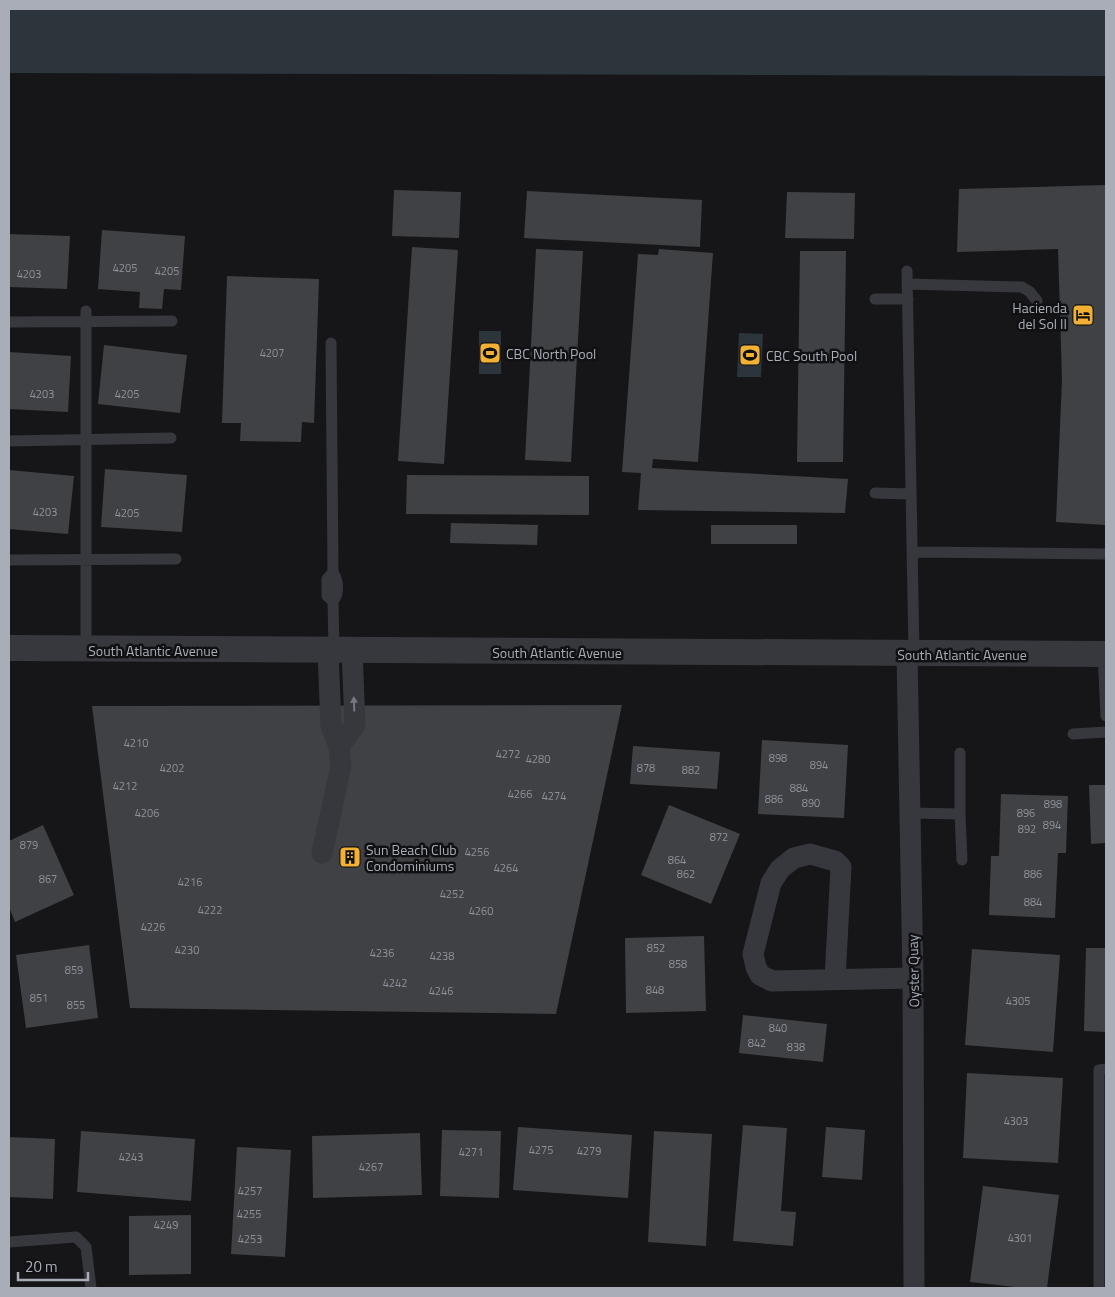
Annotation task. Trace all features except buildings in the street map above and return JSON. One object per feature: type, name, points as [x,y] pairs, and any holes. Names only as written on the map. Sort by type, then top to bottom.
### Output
[{"type":"street","name":"South Atlantic Avenue","points":[[9,648],[1105,654]]},
{"type":"street","points":[[322,853],[341,766],[339,747],[331,726],[338,651]]},
{"type":"street","name":"Oyster Quay","points":[[910,653],[914,1288]]},
{"type":"street","points":[[835,979],[841,867],[835,861],[810,854],[794,858],[780,869],[771,883],[753,954],[760,975],[772,981],[913,978]]},
{"type":"lane","points":[[907,270],[912,552],[910,653]]},
{"type":"lane","points":[[907,284],[1022,287],[1030,292],[1037,301]]},
{"type":"lane","points":[[875,300],[908,299]]},
{"type":"lane","points":[[85,316],[86,649]]},
{"type":"lane","points":[[9,322],[85,316],[172,321]]},
{"type":"lane","points":[[331,343],[333,572],[327,579],[327,596],[333,601],[338,651]]},
{"type":"lane","points":[[9,441],[171,438]]},
{"type":"lane","points":[[875,494],[911,494]]},
{"type":"lane","points":[[912,552],[1106,554]]},
{"type":"lane","points":[[9,560],[176,559]]},
{"type":"lane","points":[[1105,654],[1106,716]]},
{"type":"lane","points":[[1073,734],[1106,732]]},
{"type":"lane","points":[[960,753],[962,860]]},
{"type":"lane","points":[[910,813],[960,814]]},
{"type":"lane","points":[[1099,1288],[1099,1070],[1106,1070]]},
{"type":"lane","points":[[9,1242],[76,1237],[86,1247],[91,1288]]},
{"type":"shaded area","points":[[9,9],[1106,9],[1106,76],[9,73]]},
{"type":"shaded area","name":"CBC North Pool","points":[[479,331],[501,331],[501,374],[479,374]]},
{"type":"shaded area","name":"CBC South Pool","points":[[739,333],[763,334],[761,377],[737,377]]},
{"type":"place","name":"Hacienda del Sol II","points":[[1083,315]]},
{"type":"place","name":"CBC North Pool","points":[[490,353]]},
{"type":"place","name":"CBC South Pool","points":[[750,355]]},
{"type":"place","name":"Sun Beach Club Condominiums","points":[[350,857]]}]
